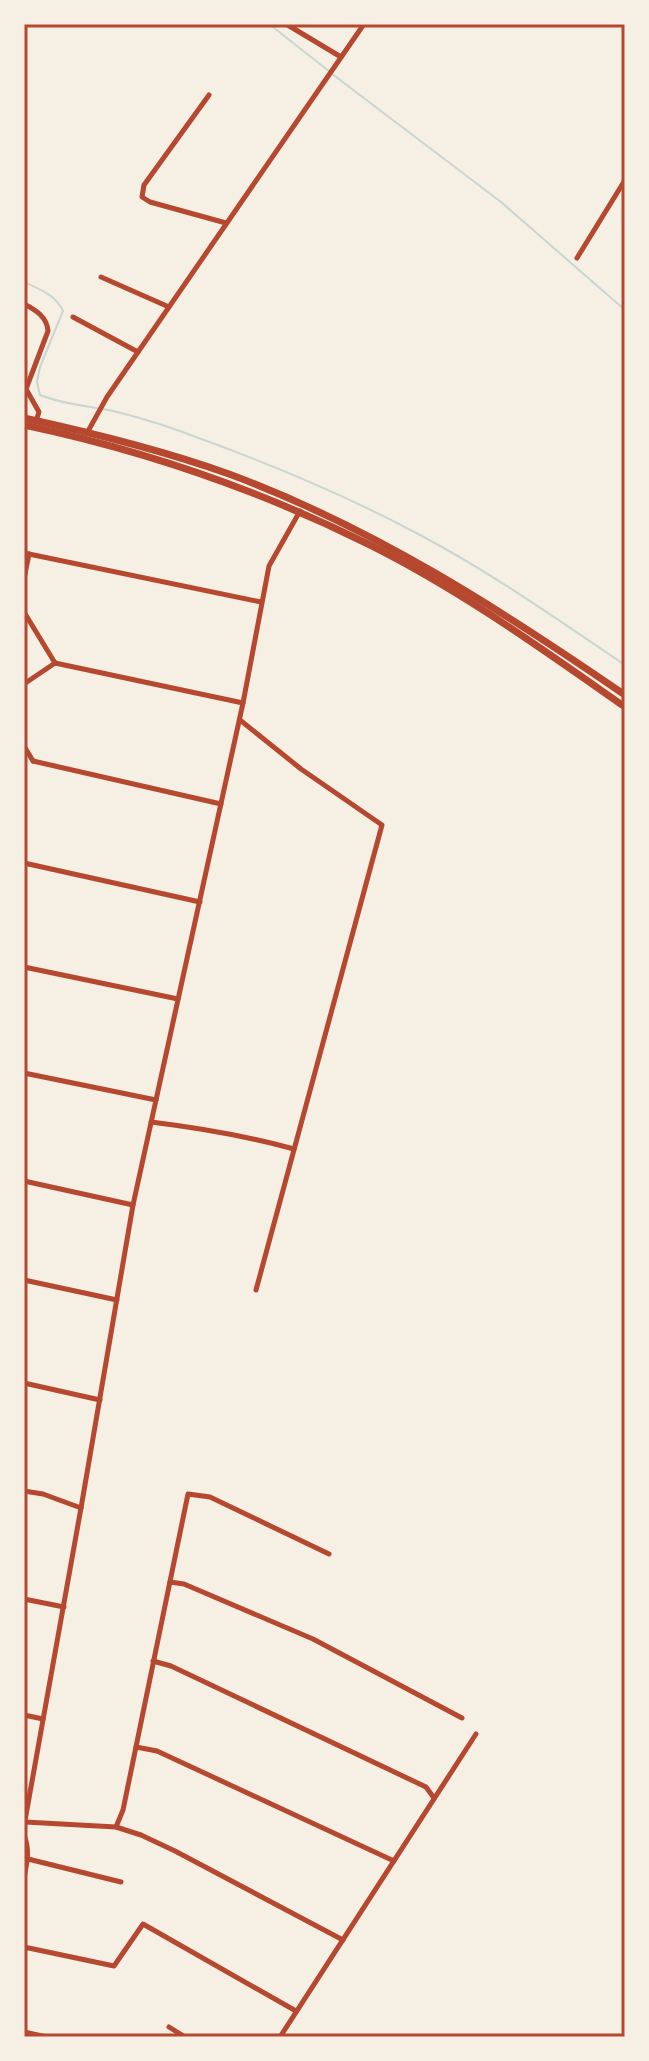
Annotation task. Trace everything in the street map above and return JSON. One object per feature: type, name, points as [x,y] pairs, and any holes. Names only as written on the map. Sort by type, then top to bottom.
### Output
[{"type":"main road","points":[[24,418],[86,435],[301,509],[384,543],[469,591],[625,695]]},
{"type":"main road","points":[[24,425],[86,435]]},
{"type":"main road","points":[[301,509],[437,582],[625,707]]},
{"type":"street","points":[[286,24],[341,57]]},
{"type":"street","points":[[86,435],[100,408],[364,24]]},
{"type":"street","points":[[209,95],[144,185],[142,197],[150,202],[227,223]]},
{"type":"street","points":[[577,258],[625,180]]},
{"type":"street","points":[[101,277],[169,307]]},
{"type":"street","points":[[24,304],[44,317],[48,324],[26,389],[39,412],[36,421]]},
{"type":"street","points":[[73,317],[138,352]]},
{"type":"street","points":[[301,509],[269,566],[240,720],[133,1205],[24,1824],[116,1827],[141,1835],[343,1940]]},
{"type":"street","points":[[24,579],[27,553],[261,602]]},
{"type":"street","points":[[24,612],[55,663]]},
{"type":"street","points":[[24,684],[55,663],[243,703]]},
{"type":"street","points":[[240,720],[301,769],[382,825],[256,1290]]},
{"type":"street","points":[[24,746],[33,761],[221,804]]},
{"type":"street","points":[[24,767],[33,761]]},
{"type":"street","points":[[24,863],[200,902]]},
{"type":"street","points":[[24,967],[178,999]]},
{"type":"street","points":[[24,1073],[156,1100]]},
{"type":"street","points":[[151,1122],[218,1130],[294,1149]]},
{"type":"street","points":[[24,1181],[133,1205]]},
{"type":"street","points":[[24,1280],[117,1300]]},
{"type":"street","points":[[24,1383],[100,1400]]},
{"type":"street","points":[[24,1491],[43,1494],[81,1508]]},
{"type":"street","points":[[116,1827],[123,1810],[188,1494],[210,1497],[329,1554]]},
{"type":"street","points":[[170,1582],[184,1584],[313,1639],[462,1718]]},
{"type":"street","points":[[24,1599],[64,1607]]},
{"type":"street","points":[[153,1661],[171,1666],[426,1787],[434,1798]]},
{"type":"street","points":[[24,1715],[43,1719]]},
{"type":"street","points":[[280,2037],[476,1734]]},
{"type":"street","points":[[136,1747],[157,1751],[394,1861]]},
{"type":"street","points":[[24,1836],[28,1859],[24,1875]]},
{"type":"street","points":[[28,1859],[121,1882]]},
{"type":"street","points":[[24,1947],[114,1966],[143,1924],[296,2011]]},
{"type":"street","points":[[169,2027],[185,2037]]},
{"type":"street","points":[[24,2032],[47,2037]]},
{"type":"waterway","points":[[269,24],[501,202],[625,310]]},
{"type":"waterway","points":[[24,282],[52,297],[63,311],[40,367],[37,382],[40,395],[172,428],[341,496],[473,565],[625,665]]}]
